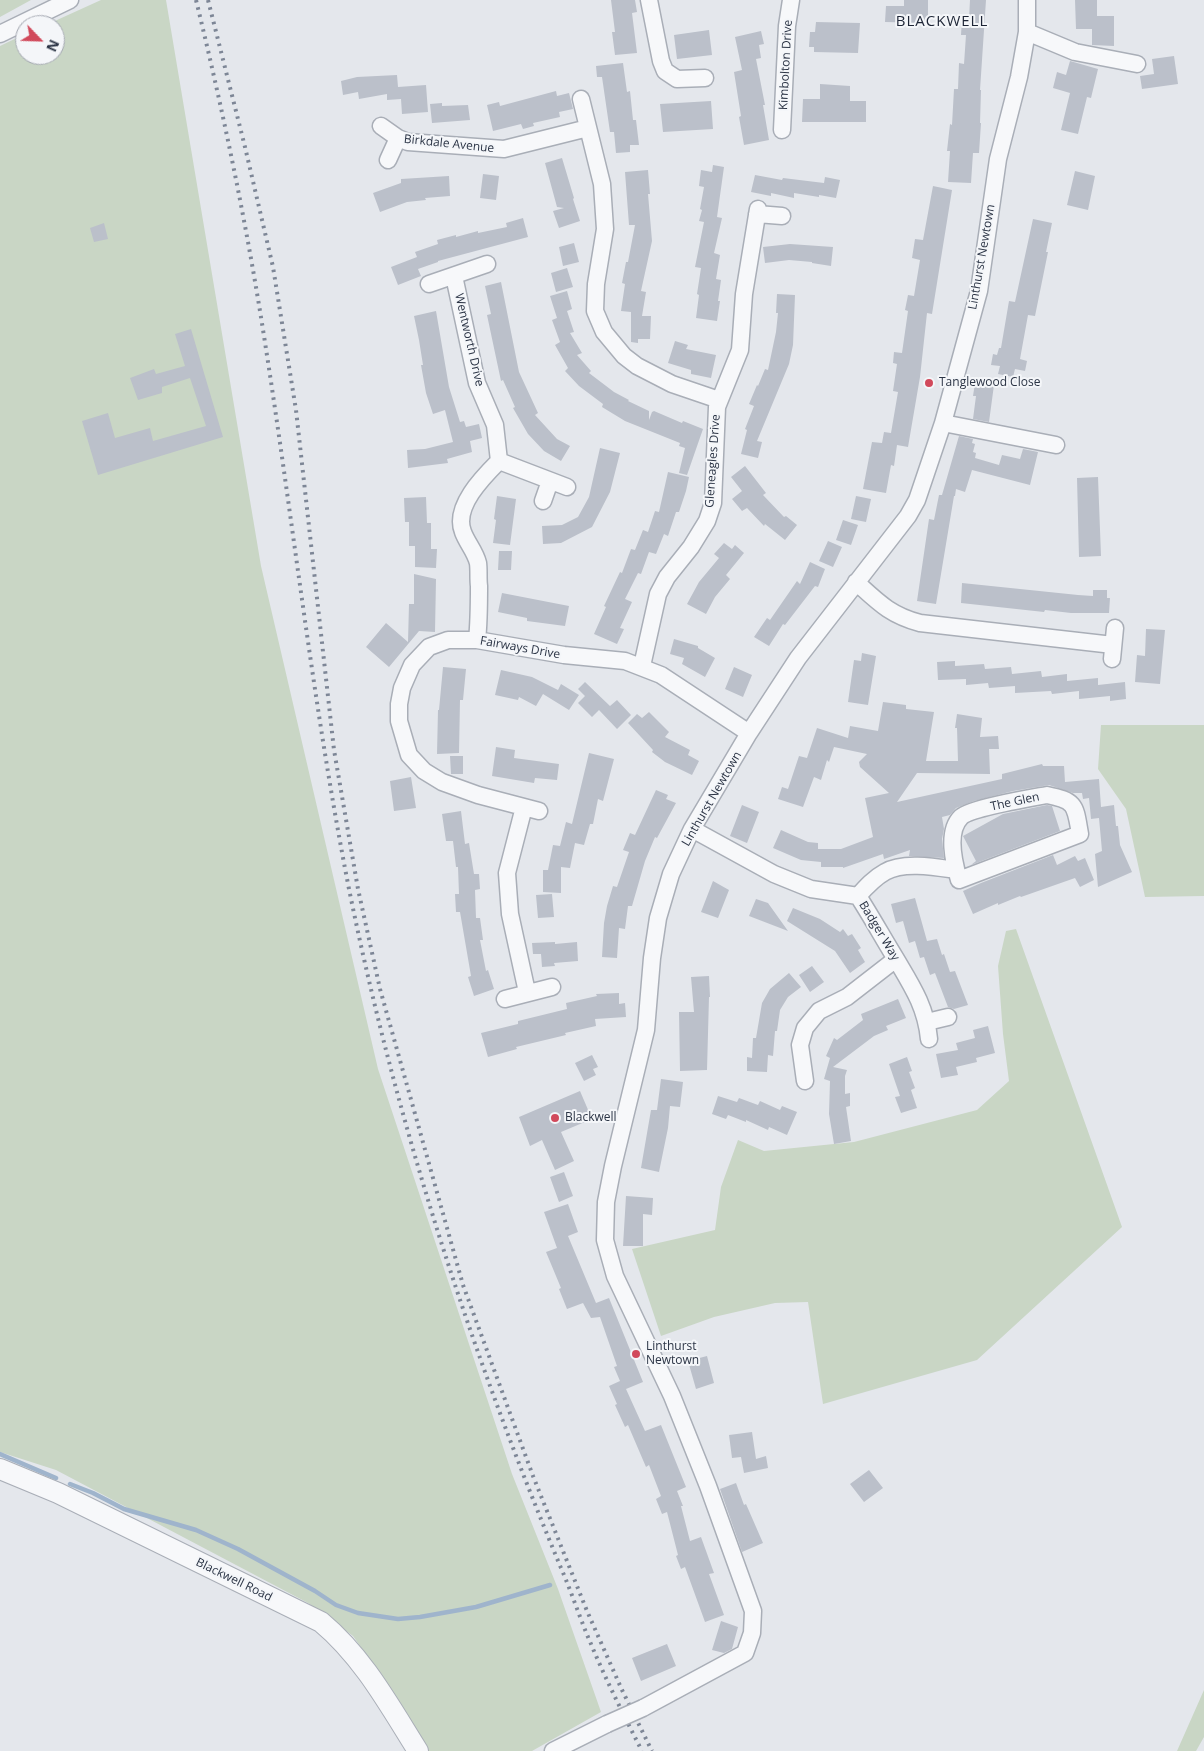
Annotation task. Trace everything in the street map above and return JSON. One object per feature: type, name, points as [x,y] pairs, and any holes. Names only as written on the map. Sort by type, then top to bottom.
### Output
[{"type":"street","points":[[0,34],[70,0]]},
{"type":"street","points":[[649,0],[661,61],[665,71],[677,80],[706,78]]},
{"type":"street","name":"Kimbolton Drive","points":[[782,130],[787,26],[791,0]]},
{"type":"street","name":"Linthurst Newtown","points":[[554,1751],[643,1708],[744,1653],[752,1633],[753,1611],[708,1486],[672,1396],[616,1276],[605,1240],[606,1202],[646,1030],[652,958],[658,918],[672,874],[692,829],[749,733],[798,658],[908,516],[917,500],[943,423],[979,291],[998,159],[1019,77],[1027,32],[1027,0]]},
{"type":"street","points":[[1027,32],[1075,52],[1137,64]]},
{"type":"street","points":[[581,99],[602,184],[605,229],[596,284],[595,311],[604,332],[614,345],[637,366],[672,384],[719,400]]},
{"type":"street","name":"Birkdale Avenue","points":[[381,126],[398,138],[408,142],[504,149],[588,128]]},
{"type":"street","name":"Birkdale Avenue","points":[[388,160],[398,138]]},
{"type":"street","name":"Gleneagles Drive","points":[[642,666],[658,594],[667,577],[691,547],[707,521],[713,503],[717,407],[740,350],[744,294],[758,211],[782,216]]},
{"type":"street","name":"Wentworth Drive","points":[[429,284],[487,264]]},
{"type":"street","name":"Wentworth Drive","points":[[454,276],[477,383],[495,425],[499,461]]},
{"type":"street","points":[[943,423],[1056,445]]},
{"type":"street","points":[[477,640],[479,624],[478,566],[474,552],[462,531],[461,515],[468,499],[478,483],[499,461],[566,487]]},
{"type":"street","points":[[543,501],[550,481]]},
{"type":"street","points":[[856,582],[885,609],[904,619],[920,623],[1113,652],[1115,628]]},
{"type":"street","name":"Fairways Drive","points":[[527,992],[510,914],[507,872],[531,809],[478,795],[442,782],[424,771],[409,755],[399,721],[399,704],[402,688],[412,665],[429,647],[448,640],[477,640],[564,656],[625,661],[642,666],[661,675],[749,733]]},
{"type":"street","name":"The Glen","points":[[1047,795],[1067,800],[1074,806],[1080,834],[959,880],[956,870],[953,843],[955,826],[962,816],[982,809],[1047,795]]},
{"type":"street","name":"Badger Way","points":[[692,829],[774,874],[812,888],[858,896],[896,958],[922,1006],[927,1022],[929,1040]]},
{"type":"street","name":"The Glen","points":[[858,896],[872,881],[886,871],[903,867],[928,866],[956,870]]},
{"type":"street","points":[[805,1081],[800,1045],[805,1028],[819,1011],[847,997],[896,958]]},
{"type":"street","points":[[505,999],[552,987]]},
{"type":"street","points":[[927,1022],[948,1017]]},
{"type":"street","name":"Blackwell Road","points":[[0,1469],[58,1493],[321,1622],[338,1636],[362,1664],[418,1751]]},
{"type":"green space","points":[[0,0],[31,0],[0,17]]},
{"type":"green space","points":[[101,0],[166,0],[261,566],[378,1069],[512,1474],[558,1589],[601,1712],[532,1751],[428,1751],[408,1715],[353,1636],[308,1603],[56,1470],[0,1452],[0,46],[15,39],[15,65],[65,65],[65,16]]},
{"type":"green space","points":[[1101,725],[1204,725],[1204,896],[1145,897],[1126,809],[1098,769]]},
{"type":"green space","points":[[1016,929],[1122,1227],[977,1360],[823,1404],[808,1302],[775,1303],[714,1317],[661,1336],[632,1249],[715,1230],[721,1187],[738,1140],[764,1151],[854,1142],[977,1110],[1009,1081],[998,966],[1006,931]]},
{"type":"green space","points":[[1204,1690],[1204,1737],[1196,1751],[1177,1751]]},
{"type":"building","points":[[611,0],[635,0],[637,12],[632,13],[637,53],[615,55],[612,32],[615,32]]},
{"type":"building","points":[[904,0],[928,0],[928,23],[885,22],[886,6],[904,6]]},
{"type":"building","points":[[970,0],[986,0],[980,90],[981,123],[979,153],[973,153],[971,183],[948,182],[950,151],[947,151],[950,124],[952,125],[954,89],[958,89],[959,63],[964,64],[966,35],[961,35],[962,19],[969,19]]},
{"type":"building","points":[[1075,0],[1097,0],[1097,16],[1114,16],[1114,46],[1092,45],[1092,29],[1076,29]]},
{"type":"building","points":[[816,22],[860,23],[858,53],[814,52],[814,47],[809,47],[810,32],[815,32]]},
{"type":"building","points":[[709,30],[712,55],[677,59],[674,35]]},
{"type":"building","points":[[761,31],[764,44],[759,45],[761,58],[756,59],[765,105],[763,105],[769,140],[744,145],[734,72],[742,70],[735,37]]},
{"type":"building","points":[[1174,56],[1178,84],[1142,89],[1140,76],[1154,74],[1152,59]]},
{"type":"building","points":[[1070,61],[1098,69],[1091,98],[1087,97],[1078,134],[1061,130],[1070,93],[1053,88],[1057,72],[1066,75]]},
{"type":"building","points":[[623,63],[627,92],[630,91],[633,120],[636,120],[639,145],[630,145],[630,152],[616,153],[614,132],[610,132],[602,77],[597,77],[596,66]]},
{"type":"building","points":[[397,75],[398,87],[426,85],[428,112],[402,114],[401,99],[387,100],[387,94],[359,99],[358,92],[343,95],[341,81],[357,77]]},
{"type":"building","points":[[820,84],[850,86],[850,101],[866,101],[866,122],[802,122],[803,99],[820,99]]},
{"type":"building","points":[[556,91],[557,96],[569,93],[573,109],[559,112],[560,117],[533,123],[534,126],[523,129],[521,124],[493,131],[487,105],[499,102],[500,106]]},
{"type":"building","points":[[711,101],[713,129],[663,132],[660,104]]},
{"type":"building","points":[[442,103],[442,106],[468,105],[470,120],[432,123],[430,104]]},
{"type":"building","points":[[562,158],[580,221],[559,228],[553,211],[564,208],[557,207],[545,163]]},
{"type":"building","points":[[713,165],[724,167],[717,217],[722,218],[714,253],[720,255],[716,279],[721,280],[717,321],[696,318],[701,268],[695,267],[704,222],[699,221],[704,187],[699,186],[701,170],[712,172]]},
{"type":"building","points":[[648,170],[652,241],[641,291],[646,292],[642,316],[651,316],[650,339],[638,339],[638,343],[631,342],[631,312],[621,311],[625,284],[622,283],[635,225],[629,225],[625,172]]},
{"type":"building","points":[[1075,171],[1095,176],[1088,210],[1067,205]]},
{"type":"building","points":[[483,174],[499,176],[496,200],[480,198]]},
{"type":"building","points":[[755,175],[782,180],[783,178],[824,183],[825,177],[840,180],[836,198],[794,193],[794,198],[771,193],[771,196],[751,192]]},
{"type":"building","points":[[449,176],[450,196],[407,202],[380,212],[373,193],[401,183],[401,179]]},
{"type":"building","points":[[933,186],[952,190],[932,314],[927,313],[920,377],[908,447],[897,445],[894,466],[891,465],[886,493],[863,489],[872,442],[882,443],[884,432],[891,433],[898,392],[893,391],[897,364],[893,363],[894,352],[902,353],[908,311],[905,310],[908,295],[914,296],[920,260],[912,258],[915,239],[923,240]]},
{"type":"building","points":[[523,218],[528,237],[438,261],[418,269],[421,276],[398,285],[391,267],[417,257],[415,252],[438,244],[437,240],[507,227],[506,223]]},
{"type":"building","points":[[1033,219],[1052,223],[1035,316],[1028,315],[1020,359],[1027,361],[1025,371],[1015,369],[1013,377],[998,374],[1000,366],[991,365],[993,354],[997,355],[999,348],[1001,348],[1009,301],[1015,302]]},
{"type":"building","points":[[104,223],[108,239],[94,242],[90,228]]},
{"type":"building","points":[[574,243],[579,262],[563,266],[559,247]]},
{"type":"building","points":[[790,244],[833,247],[831,266],[789,260],[765,263],[763,247]]},
{"type":"building","points":[[567,268],[573,287],[556,292],[551,273]]},
{"type":"building","points":[[501,282],[519,372],[538,413],[535,415],[557,439],[570,446],[561,461],[544,451],[528,434],[513,408],[515,407],[503,380],[501,381],[487,315],[491,314],[485,286]]},
{"type":"building","points":[[567,291],[572,309],[567,311],[574,332],[570,333],[582,353],[577,355],[591,371],[589,373],[628,401],[649,411],[649,420],[654,411],[682,423],[683,421],[703,429],[687,475],[679,473],[685,448],[679,446],[680,443],[625,421],[602,407],[603,404],[579,386],[565,371],[568,368],[555,345],[560,342],[552,320],[557,318],[550,296]]},
{"type":"building","points":[[777,294],[795,295],[793,345],[789,364],[757,441],[762,442],[758,458],[741,454],[747,430],[745,429],[754,406],[749,404],[765,369],[768,370],[776,332]]},
{"type":"building","points":[[436,311],[449,387],[460,422],[464,421],[466,427],[479,424],[482,438],[470,441],[472,452],[447,459],[448,463],[408,468],[407,450],[425,449],[453,442],[445,410],[433,414],[426,393],[414,316]]},
{"type":"building","points":[[191,329],[223,437],[98,475],[82,421],[108,413],[115,438],[150,428],[153,441],[206,426],[190,378],[162,387],[162,393],[138,400],[130,378],[154,369],[156,374],[185,366],[175,334]]},
{"type":"building","points":[[675,341],[688,345],[686,349],[716,355],[711,378],[691,374],[691,370],[668,363]]},
{"type":"building","points":[[975,383],[994,385],[989,422],[973,419],[976,396],[973,396]]},
{"type":"building","points":[[959,436],[973,439],[972,443],[975,444],[973,452],[976,453],[975,458],[999,465],[1002,455],[1020,459],[1023,449],[1038,452],[1030,485],[972,470],[965,492],[956,489],[954,496],[936,604],[917,601],[929,519],[934,520],[939,495],[942,495]]},
{"type":"building","points":[[600,448],[620,453],[610,492],[592,527],[561,543],[543,544],[542,526],[562,525],[578,517],[589,497]]},
{"type":"building","points":[[745,466],[766,493],[763,495],[784,517],[786,516],[797,525],[785,540],[765,524],[764,526],[747,508],[742,511],[732,499],[742,491],[731,477]]},
{"type":"building","points":[[668,472],[689,477],[686,491],[668,536],[664,534],[656,554],[649,552],[641,574],[638,573],[625,599],[632,602],[620,628],[624,629],[617,644],[594,634],[606,607],[604,606],[620,572],[622,573],[631,549],[635,550],[643,530],[648,532],[655,511],[659,512]]},
{"type":"building","points":[[1098,477],[1101,556],[1079,557],[1077,478]]},
{"type":"building","points":[[497,496],[516,499],[510,545],[493,543]]},
{"type":"building","points":[[856,496],[871,499],[866,522],[851,519]]},
{"type":"building","points":[[426,497],[427,523],[431,523],[431,549],[437,549],[436,568],[415,567],[415,546],[409,546],[409,522],[405,522],[404,498]]},
{"type":"building","points":[[843,520],[858,525],[851,545],[836,540]]},
{"type":"building","points":[[828,541],[842,547],[833,567],[819,561]]},
{"type":"building","points":[[724,543],[732,549],[735,545],[744,553],[726,575],[730,579],[715,597],[706,614],[687,604],[699,582],[719,558],[714,554]]},
{"type":"building","points":[[499,551],[512,551],[511,570],[498,570]]},
{"type":"building","points":[[810,562],[825,569],[818,587],[815,586],[785,625],[783,624],[769,646],[754,637],[767,618],[770,620],[797,581],[800,584]]},
{"type":"building","points":[[414,574],[436,579],[435,632],[419,631],[389,667],[366,647],[386,623],[408,642],[409,604],[414,604]]},
{"type":"building","points":[[962,583],[1093,596],[1093,590],[1107,590],[1107,598],[1110,598],[1109,613],[1071,613],[1045,610],[1044,612],[961,603]]},
{"type":"building","points":[[502,593],[569,606],[565,626],[527,621],[527,618],[498,612]]},
{"type":"building","points":[[1146,629],[1165,630],[1160,684],[1135,682],[1137,655],[1145,656]]},
{"type":"building","points":[[674,639],[698,646],[698,648],[715,658],[705,677],[682,664],[684,658],[670,654]]},
{"type":"building","points":[[862,653],[876,656],[868,705],[848,702],[854,660],[861,661]]},
{"type":"building","points":[[955,661],[955,666],[984,664],[985,669],[1011,667],[1012,674],[1041,671],[1042,677],[1067,674],[1067,681],[1098,678],[1098,685],[1125,682],[1126,699],[1110,701],[1110,696],[1079,699],[1079,691],[1052,694],[1051,691],[1015,693],[1015,686],[989,688],[988,683],[966,685],[966,679],[938,680],[937,662]]},
{"type":"building","points":[[443,667],[466,669],[463,700],[460,700],[459,753],[437,754],[438,710]]},
{"type":"building","points":[[734,667],[752,675],[743,697],[725,689]]},
{"type":"building","points":[[501,670],[532,677],[558,690],[561,684],[579,695],[569,710],[543,694],[536,706],[519,697],[518,700],[495,695]]},
{"type":"building","points":[[585,682],[610,706],[617,700],[631,715],[617,729],[599,710],[592,717],[578,703],[585,696],[578,689]]},
{"type":"building","points":[[883,702],[906,705],[906,709],[934,712],[926,761],[958,761],[957,728],[955,728],[957,714],[982,718],[980,737],[998,736],[999,749],[989,749],[990,774],[917,773],[897,802],[1002,779],[1002,774],[1042,764],[1043,766],[1064,766],[1065,782],[1099,779],[1101,807],[1114,805],[1120,845],[1132,872],[1098,887],[1095,854],[1102,851],[1099,818],[1091,819],[1089,798],[1083,799],[1082,793],[1073,793],[1049,785],[1013,791],[974,801],[956,808],[950,815],[942,817],[944,858],[909,856],[910,850],[884,859],[883,854],[843,868],[821,867],[821,862],[801,860],[773,848],[781,830],[808,842],[818,843],[818,849],[841,849],[873,837],[865,798],[889,793],[860,767],[859,762],[867,754],[834,747],[829,762],[827,760],[821,780],[814,777],[803,807],[778,799],[782,787],[788,789],[799,756],[807,758],[817,728],[848,738],[850,726],[878,731]]},
{"type":"building","points":[[649,712],[669,732],[665,737],[690,750],[688,755],[699,761],[692,775],[665,762],[652,752],[653,750],[628,723],[637,714],[642,718]]},
{"type":"building","points":[[496,747],[515,750],[514,758],[559,764],[557,780],[535,778],[534,783],[492,776]]},
{"type":"building","points":[[589,753],[614,759],[603,801],[598,799],[593,824],[590,824],[584,845],[575,843],[570,868],[561,867],[561,893],[543,892],[543,870],[548,870],[553,845],[560,846],[566,822],[572,824]]},
{"type":"building","points":[[450,756],[463,756],[463,774],[451,774]]},
{"type":"building","points":[[411,777],[416,808],[394,811],[390,781]]},
{"type":"building","points":[[656,790],[668,795],[666,799],[676,803],[657,838],[655,837],[645,861],[632,906],[628,906],[625,929],[619,928],[617,958],[602,957],[607,906],[613,886],[617,887],[629,852],[623,850],[630,833],[635,835]]},
{"type":"building","points":[[742,805],[759,812],[747,843],[730,836]]},
{"type":"building","points":[[1047,805],[1052,806],[1060,831],[971,865],[976,861],[963,836],[1003,814]]},
{"type":"building","points":[[461,811],[465,844],[469,843],[474,874],[479,874],[480,889],[475,890],[476,918],[480,918],[483,940],[480,940],[486,971],[488,970],[494,989],[474,996],[468,977],[471,976],[460,912],[456,912],[455,894],[459,894],[458,867],[456,867],[453,841],[446,841],[442,814]]},
{"type":"building","points":[[1053,855],[1057,865],[1075,856],[1078,861],[1085,858],[1094,880],[1080,887],[1075,878],[998,905],[998,903],[973,914],[963,891]]},
{"type":"building","points":[[713,881],[729,890],[718,918],[701,912]]},
{"type":"building","points":[[552,894],[554,917],[538,918],[536,895]]},
{"type":"building","points":[[915,898],[927,941],[937,939],[950,972],[955,971],[968,1005],[954,1009],[948,1007],[935,973],[930,975],[924,957],[920,958],[915,941],[909,943],[903,921],[896,923],[891,904]]},
{"type":"building","points":[[756,899],[768,903],[788,931],[749,916]]},
{"type":"building","points":[[793,908],[820,919],[840,932],[843,929],[848,936],[852,934],[861,948],[858,950],[865,962],[850,973],[835,951],[787,921]]},
{"type":"building","points":[[555,942],[555,944],[577,942],[578,961],[554,963],[555,966],[542,967],[541,954],[533,954],[532,943]]},
{"type":"building","points":[[812,966],[824,982],[810,992],[799,975]]},
{"type":"building","points":[[789,973],[801,987],[788,997],[780,1010],[777,1031],[775,1031],[773,1056],[768,1055],[767,1072],[747,1071],[747,1057],[752,1058],[753,1038],[756,1038],[762,1003],[770,989]]},
{"type":"building","points":[[709,976],[707,1070],[680,1071],[679,1012],[694,1012],[691,977]]},
{"type":"building","points":[[619,993],[619,1004],[625,1003],[626,1017],[595,1019],[596,1026],[516,1047],[517,1049],[488,1057],[481,1033],[518,1024],[518,1021],[567,1009],[566,1003],[597,996],[596,994]]},
{"type":"building","points":[[898,999],[906,1018],[886,1026],[888,1030],[874,1036],[833,1067],[847,1070],[845,1094],[850,1093],[850,1106],[846,1107],[851,1141],[834,1144],[829,1114],[830,1081],[824,1079],[830,1058],[826,1056],[834,1038],[837,1040],[863,1020],[861,1014]]},
{"type":"building","points":[[988,1026],[995,1053],[976,1058],[977,1062],[956,1067],[958,1075],[941,1078],[936,1054],[958,1050],[956,1043],[975,1038],[973,1030]]},
{"type":"building","points":[[592,1055],[598,1067],[593,1069],[596,1075],[584,1081],[575,1063]]},
{"type":"building","points":[[907,1057],[912,1071],[909,1072],[915,1088],[911,1090],[917,1108],[901,1113],[895,1097],[900,1096],[889,1064]]},
{"type":"building","points":[[661,1079],[683,1082],[680,1107],[670,1106],[668,1128],[659,1172],[641,1168],[651,1110],[657,1110]]},
{"type":"building","name":"Blackwell","points":[[580,1091],[592,1119],[561,1132],[574,1161],[555,1170],[542,1140],[530,1146],[519,1117]]},
{"type":"building","points":[[718,1096],[737,1102],[739,1098],[758,1105],[760,1101],[780,1110],[782,1106],[797,1112],[787,1135],[769,1127],[768,1130],[746,1120],[746,1122],[728,1115],[726,1119],[712,1114]]},
{"type":"building","points":[[564,1172],[573,1196],[559,1202],[550,1177]]},
{"type":"building","points":[[626,1196],[653,1198],[652,1215],[643,1214],[643,1246],[623,1246]]},
{"type":"building","points":[[568,1204],[578,1232],[568,1236],[596,1303],[609,1298],[643,1382],[626,1389],[645,1431],[661,1425],[686,1487],[677,1491],[683,1506],[681,1506],[690,1541],[701,1537],[714,1573],[709,1574],[724,1615],[705,1622],[685,1567],[681,1569],[676,1556],[678,1555],[667,1512],[662,1514],[656,1499],[661,1496],[649,1465],[646,1467],[628,1425],[625,1427],[615,1405],[617,1404],[609,1386],[620,1381],[614,1367],[617,1366],[600,1317],[591,1318],[583,1303],[567,1309],[559,1289],[561,1288],[546,1252],[557,1248],[544,1212]]},
{"type":"building","points":[[707,1356],[714,1383],[696,1389],[688,1361]]},
{"type":"building","points":[[752,1432],[756,1459],[766,1456],[768,1468],[744,1473],[741,1457],[732,1458],[729,1435]]},
{"type":"building","points":[[869,1470],[883,1488],[864,1502],[850,1484]]},
{"type":"building","points":[[736,1483],[744,1505],[746,1504],[763,1543],[742,1552],[720,1489]]},
{"type":"building","points":[[721,1621],[738,1627],[732,1649],[724,1653],[712,1650]]},
{"type":"building","points":[[667,1644],[676,1666],[641,1681],[632,1658]]},
{"type":"waterway","points":[[0,1454],[56,1478]]},
{"type":"waterway","points":[[70,1484],[124,1509],[196,1530],[238,1549],[315,1591],[336,1605],[358,1613],[398,1619],[420,1617],[476,1607],[550,1585]]},
{"type":"railway","points":[[196,0],[235,173],[259,305],[325,755],[349,889],[389,1062],[439,1234],[466,1319],[496,1403],[587,1635],[642,1751]]},
{"type":"railway","points":[[208,0],[273,267],[296,410],[334,750],[358,889],[380,989],[463,1285],[533,1476],[587,1611],[622,1690],[652,1751]]},
{"type":"place","name":"Tanglewood Close","points":[[929,383]]},
{"type":"place","name":"Blackwell","points":[[555,1118]]},
{"type":"place","name":"Linthurst Newtown","points":[[636,1354]]},
{"type":"district","name":"BLACKWELL","points":[[942,22]]}]
